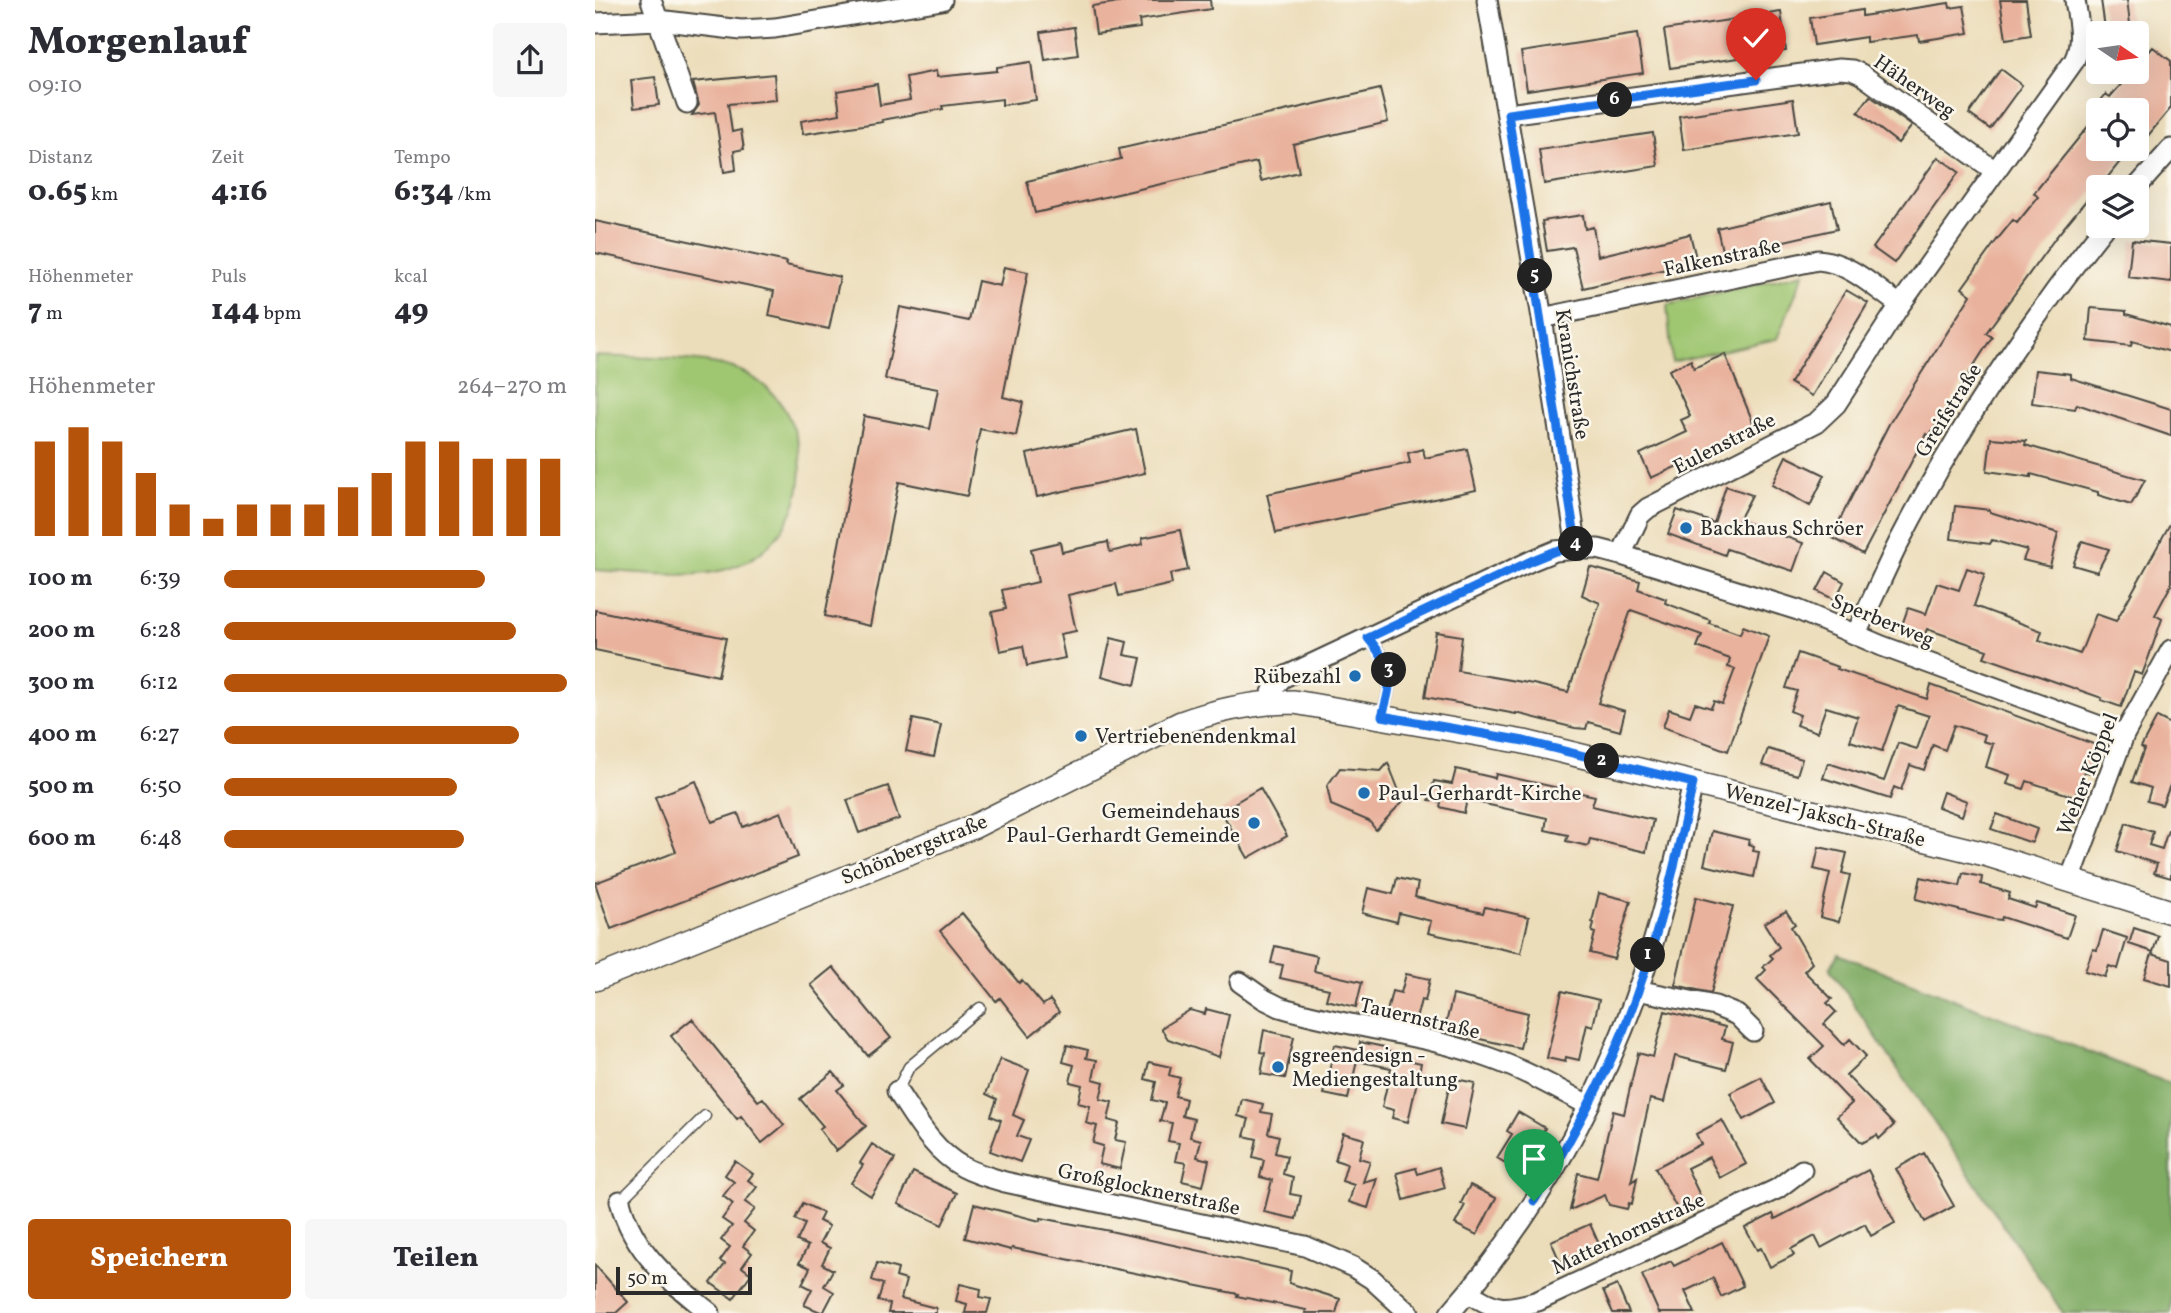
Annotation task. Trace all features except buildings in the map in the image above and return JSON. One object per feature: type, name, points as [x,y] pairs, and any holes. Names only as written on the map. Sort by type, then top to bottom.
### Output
[{"type":"street","points":[[651,0],[687,103]]},
{"type":"street","points":[[595,23],[658,20],[741,30],[775,29],[942,0]]},
{"type":"street","name":"Kranichstraße","points":[[1487,0],[1542,318],[1577,549]]},
{"type":"street","name":"Eulenstraße","points":[[1621,555],[1636,522],[1649,508],[1817,422],[1836,404],[1900,305],[2079,50],[2075,0]]},
{"type":"street","name":"Häherweg","points":[[1508,114],[1839,69],[1852,70],[1995,171]]},
{"type":"street","points":[[2148,175],[2171,149]]},
{"type":"street","name":"Greifstraße","points":[[1856,634],[1898,545],[1973,411],[2020,339],[2096,238]]},
{"type":"street","name":"Falkenstraße","points":[[1542,318],[1818,260],[1833,261],[1843,266],[1900,305]]},
{"type":"street","points":[[1268,702],[1282,678],[1533,560],[1555,551],[1577,549],[1598,549],[1621,555]]},
{"type":"street","name":"Sperberweg","points":[[1621,555],[1798,610],[1882,646],[2124,735]]},
{"type":"street","name":"Weher Köppel","points":[[2070,880],[2124,735],[2171,650]]},
{"type":"street","name":"Wenzel-Jaksch-Straße","points":[[1268,702],[1294,702],[1524,741],[1972,851],[2171,912]]},
{"type":"street","name":"Schönbergstraße","points":[[595,979],[975,826],[1181,723],[1214,711],[1268,702]]},
{"type":"street","points":[[1450,1313],[1493,1262],[1534,1201],[1588,1105],[1613,1053],[1637,990],[1664,905],[1693,783]]},
{"type":"street","name":"Tauernstraße","points":[[1240,982],[1280,1007],[1430,1041],[1490,1058],[1588,1105]]},
{"type":"street","points":[[1637,990],[1715,1006],[1737,1015],[1753,1031]]},
{"type":"street","name":"Großglocknerstraße","points":[[897,1091],[924,1131],[960,1166],[1005,1182],[1305,1246],[1353,1267],[1372,1279],[1409,1313]]},
{"type":"street","name":"Matterhornstraße","points":[[1469,1292],[1495,1308],[1507,1309],[1538,1301],[1777,1189],[1802,1170]]},
{"type":"street","points":[[620,1201],[628,1227],[641,1249],[662,1273],[710,1313]]},
{"type":"lane","points":[[1368,638],[1379,651],[1390,672],[1389,694],[1382,716]]},
{"type":"lane","points":[[897,1091],[909,1067],[980,1007]]},
{"type":"lane","points":[[620,1201],[705,1116]]},
{"type":"green space","points":[[1804,273],[1777,339],[1672,362],[1667,305]]},
{"type":"green space","points":[[595,356],[711,363],[743,372],[769,391],[788,415],[798,443],[801,473],[795,503],[782,530],[761,552],[733,567],[701,574],[595,570]]},
{"type":"green space","points":[[1838,954],[2171,1084],[2171,1313],[2063,1313],[1830,969]]},
{"type":"place","name":"Backhaus Schröer","points":[[1686,528]]},
{"type":"place","name":"Rübezahl","points":[[1355,676]]},
{"type":"place","name":"Vertriebenendenkmal","points":[[1081,736]]},
{"type":"place","name":"Paul-Gerhardt-Kirche","points":[[1364,793]]},
{"type":"place","name":"Gemeindehaus Paul-Gerhardt Gemeinde","points":[[1254,823]]},
{"type":"place","name":"sgreendesign - Mediengestaltung","points":[[1278,1067]]},
{"type":"route","points":[[1534,1201],[1588,1105],[1613,1053],[1637,990],[1664,905],[1693,783],[1524,741],[1382,716],[1389,694],[1390,672],[1379,651],[1368,638],[1533,560],[1555,551],[1577,549],[1508,114],[1756,80]]}]
